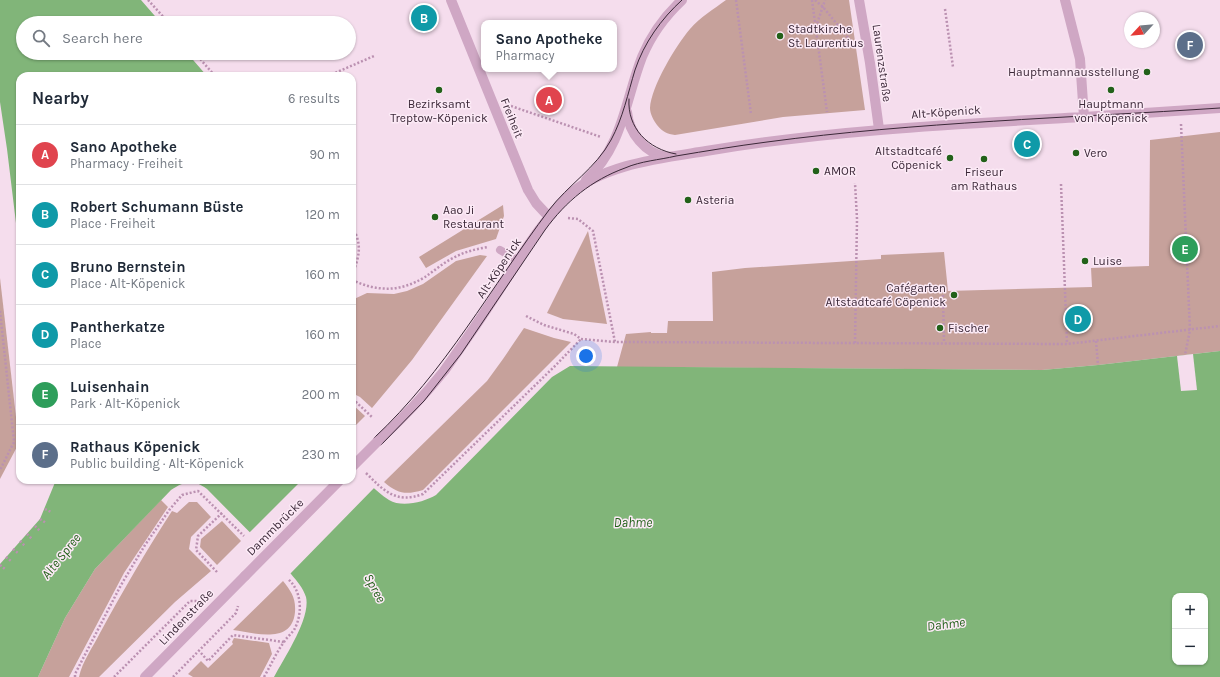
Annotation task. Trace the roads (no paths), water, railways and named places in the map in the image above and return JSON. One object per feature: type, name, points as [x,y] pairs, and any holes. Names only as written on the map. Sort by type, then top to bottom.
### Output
[{"type":"street","name":"Freiheit","points":[[450,0],[528,190],[536,203],[549,217]]},
{"type":"street","points":[[571,194],[601,164],[615,141],[638,69],[649,42],[663,20],[682,0]]},
{"type":"street","name":"Laurenzstraße","points":[[859,0],[870,63],[878,130]]},
{"type":"street","points":[[1065,0],[1079,55],[1084,117]]},
{"type":"street","name":"Alt-Köpenick","points":[[626,108],[631,128],[641,143],[657,154],[674,157]]},
{"type":"street","name":"Alt-Köpenick","points":[[357,468],[378,442],[420,398],[443,371],[549,217],[571,194],[590,181],[616,170],[648,161],[794,138],[878,130],[1220,108]]},
{"type":"street","name":"Dammbrücke","points":[[245,576],[336,484]]},
{"type":"street","name":"Lindenstraße","points":[[145,677],[245,576]]},
{"type":"lane","points":[[500,250],[519,261]]},
{"type":"water","points":[[0,0],[141,0],[155,16],[16,16],[16,60],[193,60],[204,72],[16,72],[16,223],[0,102]]},
{"type":"water","name":"Dahme","points":[[1220,351],[1220,677],[274,677],[301,627],[305,616],[305,594],[291,574],[207,489],[197,484],[356,484],[356,470],[374,488],[389,500],[400,504],[419,502],[436,495],[552,377],[570,366],[1042,370]]},
{"type":"water","name":"Dahme","points":[[54,484],[183,484],[171,490],[95,569],[65,618],[38,677],[0,677],[0,564],[40,519]]},
{"type":"tram line","points":[[374,438],[400,412],[445,357],[549,210],[590,168],[605,150],[619,123],[635,70],[643,50],[660,23],[682,0]]},
{"type":"tram line","points":[[629,99],[629,109],[632,119],[641,136],[657,147],[676,154]]},
{"type":"tram line","points":[[381,445],[424,401],[461,354],[553,220],[571,201],[591,185],[625,168],[644,162],[687,154],[823,135],[993,121],[1220,108]]},
{"type":"place","name":"Robert Schumann Büste","points":[[424,18]]},
{"type":"place","name":"Stadtkirche St. Laurentius","points":[[780,36]]},
{"type":"place","name":"Rathaus Köpenick","points":[[1190,45]]},
{"type":"place","name":"Hauptmannausstellung","points":[[1147,72]]},
{"type":"place","name":"Bezirksamt Treptow-Köpenick","points":[[439,90]]},
{"type":"place","name":"Hauptmann von Köpenick","points":[[1111,90]]},
{"type":"place","name":"Sano Apotheke","points":[[549,100]]},
{"type":"place","name":"Bruno Bernstein","points":[[1027,144]]},
{"type":"place","name":"Vero","points":[[1076,153]]},
{"type":"place","name":"Altstadtcafé Cöpenick","points":[[950,158]]},
{"type":"place","name":"Friseur am Rathaus","points":[[984,159]]},
{"type":"place","name":"AMOR","points":[[816,171]]},
{"type":"place","name":"Asteria","points":[[688,200]]},
{"type":"place","name":"Aao Ji Restaurant","points":[[435,217]]},
{"type":"place","name":"Luisenhain","points":[[1185,249]]},
{"type":"place","name":"Luise","points":[[1085,261]]},
{"type":"place","name":"Cafégarten Altstadtcafé Cöpenick","points":[[954,295]]},
{"type":"place","name":"Pantherkatze","points":[[1078,319]]},
{"type":"place","name":"Fischer","points":[[940,328]]},
{"type":"water label","name":"Alte Spree","points":[[61,556]]},
{"type":"water label","name":"Spree","points":[[375,588]]}]
